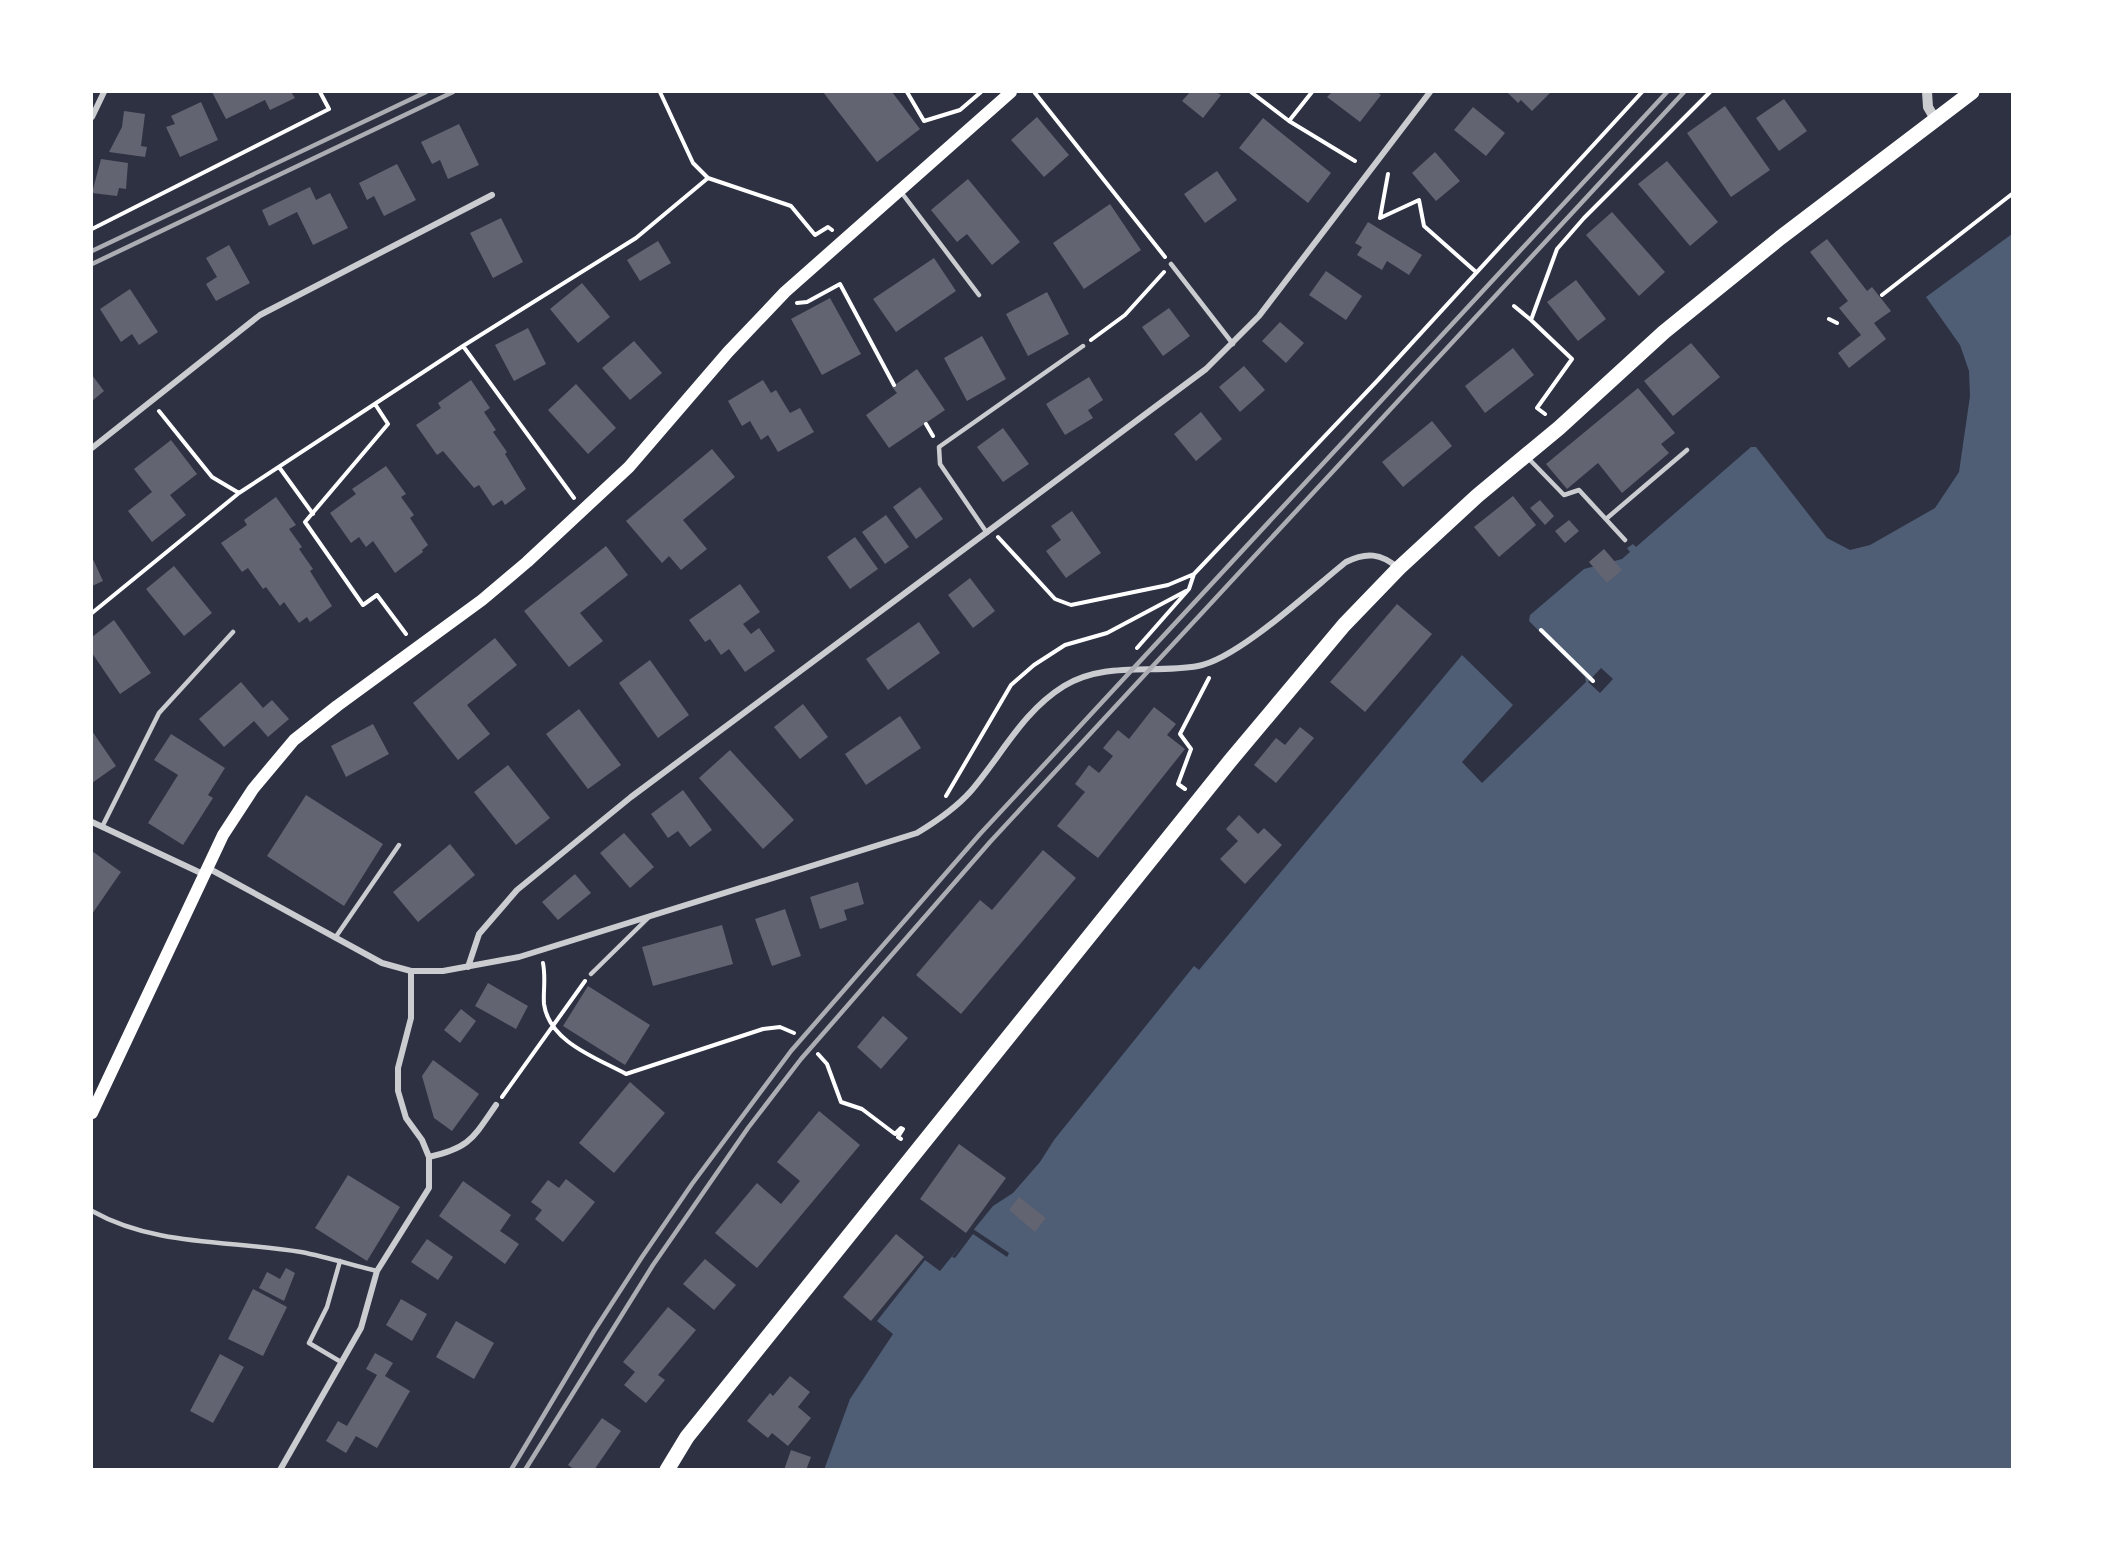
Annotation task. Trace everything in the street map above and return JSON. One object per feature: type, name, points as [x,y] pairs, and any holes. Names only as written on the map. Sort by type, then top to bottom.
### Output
[{"type":"main road","points":[[92,1113],[223,835],[253,789],[294,740],[483,600],[527,562],[629,467],[728,352],[785,292],[1011,92]]},
{"type":"main road","points":[[667,1470],[687,1437],[1230,761],[1344,625],[1399,568],[1477,496],[1526,456],[1664,332],[1972,92]]},
{"type":"street","points":[[92,117],[104,92]]},
{"type":"street","points":[[468,967],[479,934],[517,890],[631,797],[1206,369],[1259,316],[1430,92]]},
{"type":"street","points":[[1927,92],[1926,101],[1935,119]]},
{"type":"street","points":[[92,448],[260,315],[492,195]]},
{"type":"street","points":[[92,822],[205,871],[382,963],[411,971],[443,971],[468,967],[541,950],[917,832],[955,807],[972,790],[1030,711],[1066,684],[1090,675],[1119,670],[1199,666],[1240,647],[1346,562],[1361,554],[1380,555],[1399,568]]},
{"type":"street","points":[[280,1470],[361,1328],[377,1271],[425,1197],[431,1178],[429,1157],[422,1140],[406,1118],[398,1091],[398,1068],[411,1018],[411,971]]},
{"type":"street","points":[[429,1157],[451,1152],[471,1141],[496,1105]]},
{"type":"lane","points":[[900,190],[980,295]]},
{"type":"lane","points":[[1171,264],[1233,344]]},
{"type":"lane","points":[[987,534],[940,464],[939,447],[1083,346]]},
{"type":"lane","points":[[1606,519],[1687,450]]},
{"type":"lane","points":[[1526,456],[1564,495],[1579,490],[1625,540]]},
{"type":"lane","points":[[102,827],[159,712],[233,632]]},
{"type":"lane","points":[[335,938],[399,845]]},
{"type":"lane","points":[[591,974],[649,917]]},
{"type":"lane","points":[[92,1211],[112,1223],[165,1237],[301,1252],[377,1271]]},
{"type":"lane","points":[[340,1261],[327,1307],[309,1343],[342,1362]]},
{"type":"path","points":[[92,229],[329,109],[320,92]]},
{"type":"path","points":[[660,92],[693,163],[708,178],[791,207],[815,235],[828,227],[831,230]]},
{"type":"path","points":[[906,92],[924,121],[960,110],[981,92]]},
{"type":"path","points":[[1251,92],[1289,121],[1355,161]]},
{"type":"path","points":[[1289,121],[1312,92]]},
{"type":"path","points":[[998,536],[1055,598],[1071,605],[1168,585],[1194,574],[1642,92]]},
{"type":"path","points":[[1531,320],[1557,249],[1584,218],[1710,92]]},
{"type":"path","points":[[1035,93],[1171,264],[1125,315],[1083,346]]},
{"type":"path","points":[[1389,174],[1380,218],[1419,200],[1424,226],[1476,272]]},
{"type":"path","points":[[92,613],[239,494],[464,346],[636,238],[708,178]]},
{"type":"path","points":[[1882,295],[2013,194]]},
{"type":"path","points":[[796,303],[807,302],[840,284],[894,385]]},
{"type":"path","points":[[1514,306],[1572,359],[1537,408],[1545,414]]},
{"type":"path","points":[[1829,319],[1837,322]]},
{"type":"path","points":[[464,346],[575,500]]},
{"type":"path","points":[[151,400],[212,477],[239,494]]},
{"type":"path","points":[[375,404],[388,424],[304,522],[363,605],[377,595],[406,634]]},
{"type":"path","points":[[279,467],[313,514]]},
{"type":"path","points":[[1137,648],[1189,589],[1194,574]]},
{"type":"path","points":[[946,796],[953,780],[1011,685],[1034,665],[1065,645],[1107,633],[1189,589]]},
{"type":"path","points":[[1541,630],[1593,681]]},
{"type":"path","points":[[1185,789],[1178,784],[1191,749],[1180,734],[1207,679],[1215,676]]},
{"type":"path","points":[[541,950],[546,982],[544,1004],[551,1025],[560,1036],[626,1074],[762,1029],[780,1027],[794,1033]]},
{"type":"path","points":[[496,1105],[551,1025],[591,974]]},
{"type":"path","points":[[818,1054],[827,1064],[841,1102],[862,1109],[895,1134],[901,1128],[903,1129],[898,1137],[901,1139]]},
{"type":"water","points":[[2012,234],[2012,1469],[824,1470],[850,1399],[893,1334],[877,1321],[925,1260],[940,1271],[993,1206],[1013,1193],[1194,966],[1199,970],[1462,655],[1513,705],[1462,762],[1482,783],[1586,682],[1585,677],[1529,621],[1530,615],[1584,569],[1622,559],[1630,552],[1627,548],[1633,544],[1636,547],[1751,447],[1756,447],[1827,538],[1850,550],[1870,545],[1935,508],[1959,472],[1970,396],[1969,371],[1960,345],[1926,297]]},
{"type":"pier","points":[[1601,668],[1613,679],[1600,693],[1588,682]]},
{"type":"pier","points":[[973,1229],[1009,1253],[1007,1257],[973,1234],[955,1258],[952,1257]]},
{"type":"building","points":[[212,92],[291,92],[295,98],[270,110],[265,100],[226,119]]},
{"type":"building","points":[[823,92],[892,92],[920,129],[877,162]]},
{"type":"building","points":[[1190,92],[1216,92],[1221,95],[1203,118],[1182,101]]},
{"type":"building","points":[[1332,92],[1377,92],[1381,95],[1360,122],[1327,97]]},
{"type":"building","points":[[1507,92],[1551,92],[1532,111],[1521,100],[1518,103]]},
{"type":"building","points":[[1784,99],[1807,131],[1779,151],[1756,118]]},
{"type":"building","points":[[201,102],[218,140],[180,157],[166,127],[175,124],[171,116]]},
{"type":"building","points":[[1725,106],[1770,170],[1731,197],[1687,133]]},
{"type":"building","points":[[1473,107],[1505,133],[1486,156],[1454,130]]},
{"type":"building","points":[[124,111],[145,114],[141,146],[147,147],[145,157],[109,152],[122,127]]},
{"type":"building","points":[[1037,117],[1069,155],[1044,177],[1011,140]]},
{"type":"building","points":[[1263,118],[1331,173],[1308,203],[1239,148]]},
{"type":"building","points":[[459,124],[479,165],[448,179],[440,160],[432,164],[421,142]]},
{"type":"building","points":[[1435,152],[1460,181],[1436,201],[1412,173]]},
{"type":"building","points":[[101,159],[128,163],[126,189],[119,188],[117,196],[92,193]]},
{"type":"building","points":[[1667,161],[1718,222],[1690,246],[1638,184]]},
{"type":"building","points":[[397,164],[416,200],[384,216],[374,196],[367,200],[359,183]]},
{"type":"building","points":[[1217,171],[1237,200],[1205,223],[1184,194]]},
{"type":"building","points":[[968,179],[1020,242],[992,265],[967,234],[957,242],[931,210]]},
{"type":"building","points":[[310,187],[316,200],[330,193],[348,228],[313,245],[297,212],[269,226],[262,210]]},
{"type":"building","points":[[1110,204],[1141,250],[1084,289],[1053,243]]},
{"type":"building","points":[[1612,212],[1665,272],[1639,296],[1586,235]]},
{"type":"building","points":[[501,218],[523,262],[493,278],[470,233]]},
{"type":"building","points":[[1368,222],[1422,255],[1409,275],[1387,261],[1382,270],[1357,255],[1362,247],[1355,243]]},
{"type":"building","points":[[1827,239],[1867,291],[1872,287],[1891,311],[1874,323],[1886,339],[1849,368],[1838,353],[1861,335],[1839,308],[1848,301],[1810,252]]},
{"type":"building","points":[[658,241],[671,263],[640,281],[627,260]]},
{"type":"building","points":[[229,245],[250,283],[216,301],[206,284],[217,277],[206,258]]},
{"type":"building","points":[[934,258],[956,291],[896,332],[873,299]]},
{"type":"building","points":[[1326,271],[1362,296],[1346,320],[1309,295]]},
{"type":"building","points":[[1576,280],[1606,319],[1578,341],[1547,302]]},
{"type":"building","points":[[582,283],[610,317],[578,343],[550,309]]},
{"type":"building","points":[[130,289],[158,332],[139,345],[132,334],[121,342],[100,309]]},
{"type":"building","points":[[1047,292],[1069,334],[1028,356],[1006,314]]},
{"type":"building","points":[[830,298],[861,354],[822,375],[791,319]]},
{"type":"building","points":[[1169,308],[1190,336],[1163,356],[1142,327]]},
{"type":"building","points":[[1280,322],[1304,343],[1286,363],[1262,341]]},
{"type":"building","points":[[528,328],[546,364],[514,381],[495,345]]},
{"type":"building","points":[[982,336],[1006,379],[967,401],[944,358]]},
{"type":"building","points":[[634,341],[662,373],[630,400],[602,368]]},
{"type":"building","points":[[1691,343],[1720,377],[1673,416],[1644,381]]},
{"type":"building","points":[[1513,348],[1534,375],[1485,413],[1465,386]]},
{"type":"building","points":[[1244,366],[1265,390],[1240,412],[1219,387]]},
{"type":"building","points":[[917,369],[945,410],[889,448],[866,415],[897,393],[892,387]]},
{"type":"building","points":[[92,375],[104,391],[92,401]]},
{"type":"building","points":[[1089,377],[1103,400],[1088,410],[1093,418],[1065,435],[1046,404]]},
{"type":"building","points":[[471,380],[490,408],[484,412],[496,430],[493,432],[507,452],[505,454],[526,489],[505,505],[502,500],[493,506],[479,485],[474,488],[443,451],[437,455],[416,425],[441,408],[438,403]]},
{"type":"building","points":[[763,380],[771,393],[776,390],[790,413],[800,408],[814,432],[778,452],[768,435],[761,440],[750,421],[742,426],[728,401]]},
{"type":"building","points":[[576,384],[616,428],[588,454],[548,410]]},
{"type":"building","points":[[1638,388],[1675,433],[1661,444],[1669,453],[1622,493],[1598,463],[1567,489],[1546,464]]},
{"type":"building","points":[[1201,412],[1222,439],[1196,461],[1174,434]]},
{"type":"building","points":[[1432,421],[1452,446],[1403,487],[1382,462]]},
{"type":"building","points":[[1003,428],[1029,464],[1003,482],[977,447]]},
{"type":"building","points":[[171,440],[197,474],[170,495],[186,515],[152,542],[128,511],[152,492],[134,469]]},
{"type":"building","points":[[712,449],[735,477],[683,520],[707,549],[681,570],[669,556],[662,563],[626,521]]},
{"type":"building","points":[[386,466],[406,494],[401,497],[414,515],[410,518],[428,545],[422,550],[423,552],[395,573],[373,541],[366,547],[359,537],[351,543],[330,513],[356,494],[352,489]]},
{"type":"building","points":[[920,487],[943,519],[916,539],[893,507]]},
{"type":"building","points":[[1513,496],[1536,525],[1499,557],[1474,527]]},
{"type":"building","points":[[276,497],[296,525],[289,529],[302,547],[299,549],[313,569],[310,571],[332,606],[310,622],[307,617],[299,623],[284,602],[280,606],[266,587],[263,589],[248,568],[242,572],[221,543],[247,525],[244,520]]},
{"type":"building","points":[[1540,500],[1554,516],[1545,525],[1530,508]]},
{"type":"building","points":[[1072,511],[1101,553],[1066,578],[1046,551],[1061,540],[1051,526]]},
{"type":"building","points":[[886,515],[909,547],[885,564],[862,532]]},
{"type":"building","points":[[1569,520],[1579,531],[1565,543],[1555,531]]},
{"type":"building","points":[[855,537],[878,569],[850,589],[827,557]]},
{"type":"building","points":[[606,546],[628,575],[580,613],[603,641],[569,667],[524,611]]},
{"type":"building","points":[[1604,549],[1622,570],[1607,583],[1589,562]]},
{"type":"building","points":[[92,557],[103,581],[92,586]]},
{"type":"building","points":[[174,566],[212,613],[184,636],[146,589]]},
{"type":"building","points":[[970,578],[995,611],[973,628],[948,595]]},
{"type":"building","points":[[740,584],[760,612],[743,624],[751,634],[759,628],[775,651],[745,672],[729,649],[721,655],[710,639],[705,642],[689,620]]},
{"type":"building","points":[[1397,604],[1432,634],[1365,712],[1330,682]]},
{"type":"building","points":[[114,620],[151,673],[120,694],[92,653],[92,637]]},
{"type":"building","points":[[919,622],[940,653],[888,690],[866,659]]},
{"type":"building","points":[[495,638],[517,665],[467,705],[490,734],[458,760],[413,703]]},
{"type":"building","points":[[650,660],[689,715],[658,738],[619,683]]},
{"type":"building","points":[[241,682],[263,708],[272,700],[289,719],[268,737],[254,721],[224,747],[199,719]]},
{"type":"building","points":[[803,704],[828,737],[800,759],[774,727]]},
{"type":"building","points":[[1154,707],[1176,724],[1167,735],[1185,749],[1098,858],[1057,826],[1085,792],[1075,784],[1089,765],[1099,773],[1113,756],[1103,748],[1118,730],[1129,739]]},
{"type":"building","points":[[579,709],[621,765],[588,789],[546,734]]},
{"type":"building","points":[[900,716],[921,748],[866,785],[845,754]]},
{"type":"building","points":[[373,724],[389,754],[346,777],[331,746]]},
{"type":"building","points":[[1300,727],[1314,738],[1276,783],[1254,765],[1276,738],[1285,745]]},
{"type":"building","points":[[92,731],[116,766],[92,783]]},
{"type":"building","points":[[171,734],[225,768],[208,795],[213,798],[183,845],[148,823],[178,775],[154,760]]},
{"type":"building","points":[[730,750],[794,820],[763,849],[699,778]]},
{"type":"building","points":[[508,765],[550,818],[516,845],[474,792]]},
{"type":"building","points":[[683,790],[712,830],[690,847],[678,831],[668,838],[651,814]]},
{"type":"building","points":[[306,795],[383,844],[344,906],[267,856]]},
{"type":"building","points":[[1239,815],[1258,834],[1264,828],[1282,845],[1245,884],[1220,859],[1238,841],[1226,829]]},
{"type":"building","points":[[624,833],[654,867],[630,888],[600,853]]},
{"type":"building","points":[[450,844],[475,875],[418,922],[393,892]]},
{"type":"building","points":[[1043,850],[1076,878],[961,1014],[916,975],[980,900],[992,910]]},
{"type":"building","points":[[92,851],[121,872],[92,914]]},
{"type":"building","points":[[575,874],[591,893],[558,920],[542,902]]},
{"type":"building","points":[[858,882],[864,904],[844,910],[847,920],[820,929],[810,897]]},
{"type":"building","points":[[785,909],[801,956],[772,966],[755,919]]},
{"type":"building","points":[[722,925],[733,964],[653,986],[642,947]]},
{"type":"building","points":[[488,983],[528,1006],[516,1029],[475,1006]]},
{"type":"building","points":[[588,986],[650,1025],[625,1065],[563,1026]]},
{"type":"building","points":[[461,1009],[476,1021],[460,1043],[444,1030]]},
{"type":"building","points":[[883,1016],[908,1038],[881,1069],[857,1047]]},
{"type":"building","points":[[433,1060],[479,1094],[452,1131],[434,1118],[422,1076]]},
{"type":"building","points":[[630,1082],[665,1113],[614,1173],[579,1143]]},
{"type":"building","points":[[819,1111],[860,1145],[757,1268],[715,1233],[757,1183],[781,1204],[800,1181],[777,1162]]},
{"type":"building","points":[[959,1144],[1006,1178],[966,1233],[920,1199]]},
{"type":"building","points":[[348,1175],[400,1207],[367,1261],[315,1228]]},
{"type":"building","points":[[566,1179],[595,1202],[563,1242],[535,1219],[542,1210],[531,1202],[548,1180],[559,1188]]},
{"type":"building","points":[[463,1181],[511,1215],[500,1231],[519,1244],[505,1264],[439,1216]]},
{"type":"building","points":[[1019,1197],[1046,1218],[1035,1232],[1009,1210]]},
{"type":"building","points":[[896,1234],[924,1257],[871,1321],[843,1297]]},
{"type":"building","points":[[427,1239],[453,1257],[438,1280],[411,1262]]},
{"type":"building","points":[[705,1259],[736,1285],[714,1310],[683,1284]]},
{"type":"building","points":[[286,1268],[295,1273],[284,1301],[259,1288],[267,1272],[280,1279]]},
{"type":"building","points":[[253,1289],[287,1307],[263,1356],[228,1339]]},
{"type":"building","points":[[401,1299],[427,1314],[412,1341],[386,1325]]},
{"type":"building","points":[[668,1307],[696,1330],[658,1375],[665,1380],[646,1403],[624,1385],[635,1372],[623,1362]]},
{"type":"building","points":[[456,1321],[494,1343],[474,1379],[436,1357]]},
{"type":"building","points":[[375,1353],[393,1363],[385,1376],[410,1391],[377,1448],[356,1436],[346,1453],[326,1441],[338,1421],[347,1426],[377,1375],[366,1369]]},
{"type":"building","points":[[220,1354],[244,1367],[213,1423],[190,1411]]},
{"type":"building","points":[[790,1376],[810,1392],[798,1407],[811,1418],[788,1446],[772,1433],[768,1438],[747,1421],[770,1393],[773,1396]]},
{"type":"building","points":[[602,1418],[621,1431],[594,1470],[575,1470],[568,1465]]},
{"type":"building","points":[[791,1450],[811,1457],[806,1470],[784,1470]]},
{"type":"railway","points":[[92,251],[426,92]]},
{"type":"railway","points":[[92,264],[453,92]]},
{"type":"railway","points":[[511,1470],[594,1331],[642,1257],[692,1184],[791,1051],[980,834],[1667,92]]},
{"type":"railway","points":[[525,1470],[653,1265],[748,1128],[801,1059],[990,842],[1684,92]]}]
